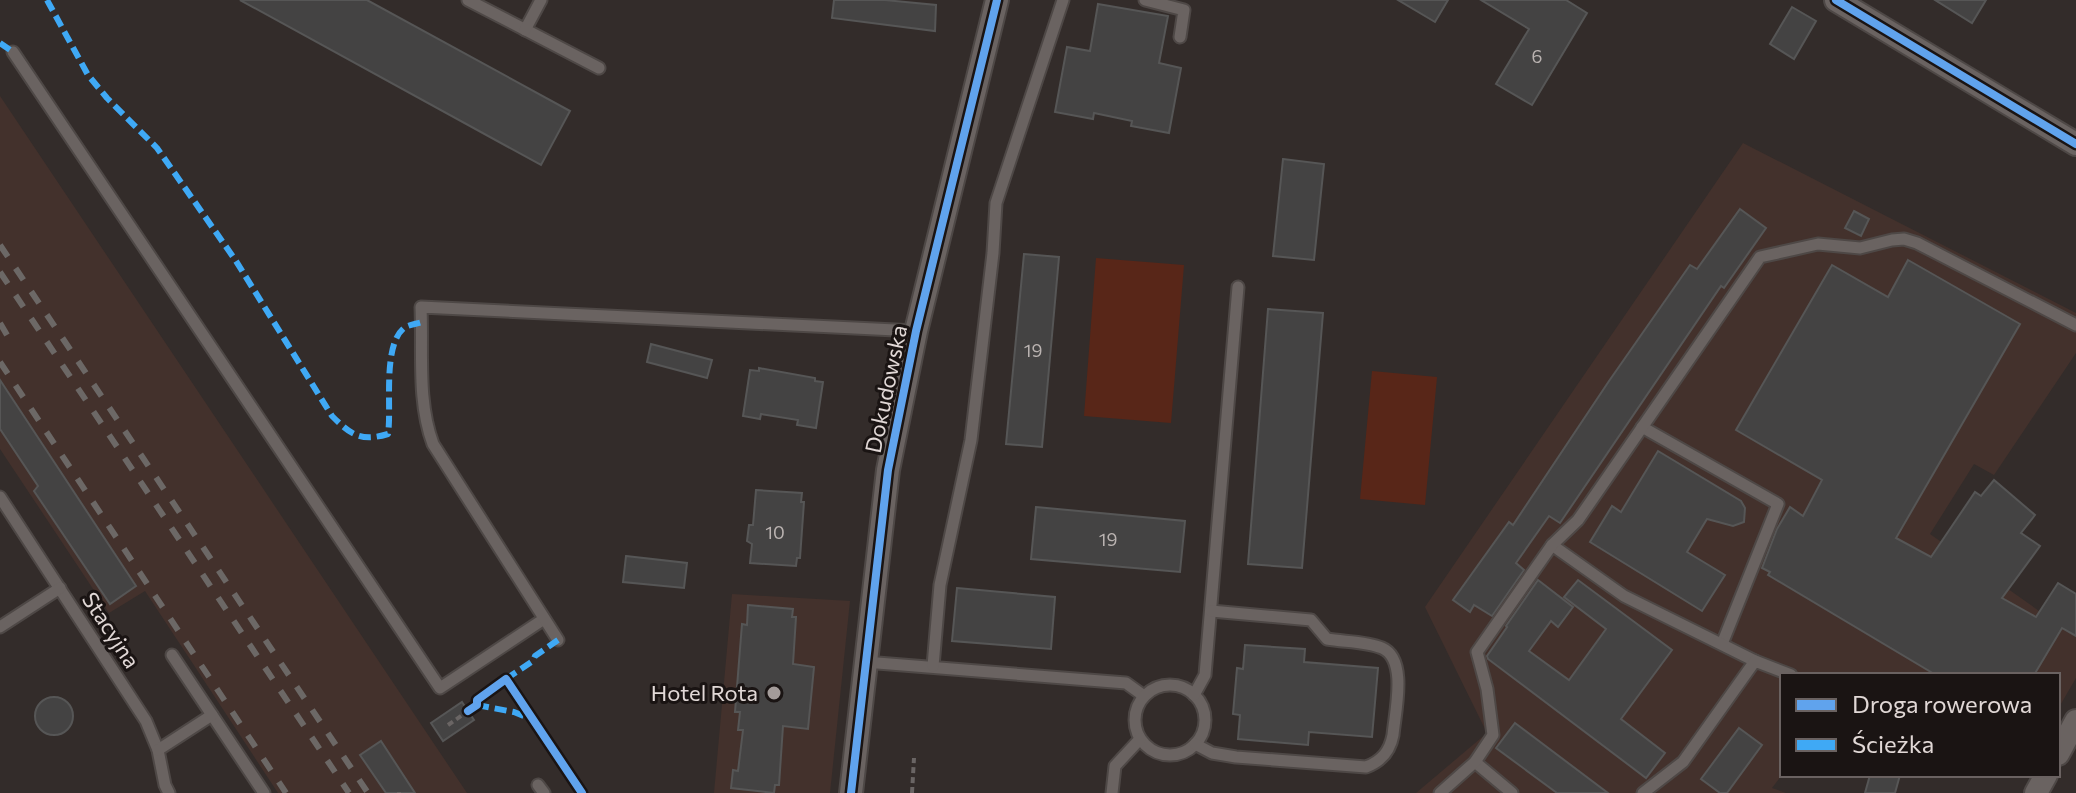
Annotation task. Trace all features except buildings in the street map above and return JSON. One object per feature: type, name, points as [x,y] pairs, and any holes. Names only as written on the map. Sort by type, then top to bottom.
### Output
[{"type":"street","name":"Dokudowska","points":[[851,793],[888,470],[916,331],[997,0]]},
{"type":"street","points":[[1836,0],[2076,144]]},
{"type":"street","points":[[2060,750],[2076,721]]},
{"type":"lane","points":[[468,0],[599,68]]},
{"type":"lane","points":[[525,30],[541,0]]},
{"type":"lane","points":[[933,666],[940,585],[971,440],[996,203],[1063,0]]},
{"type":"lane","points":[[1145,0],[1184,10],[1180,37]]},
{"type":"lane","points":[[13,52],[440,688],[544,619]]},
{"type":"lane","points":[[1440,793],[1475,762],[1493,735],[1487,689],[1477,652],[1552,545],[1578,520],[1760,257],[1803,246],[1830,244],[1860,248],[1904,239],[2076,325]]},
{"type":"lane","points":[[1194,695],[1205,675],[1238,287]]},
{"type":"lane","points":[[558,640],[433,444],[425,424],[423,407],[421,307],[916,331]]},
{"type":"lane","points":[[1642,427],[1778,504],[1722,644]]},
{"type":"lane","name":"Stacyjna","points":[[0,497],[146,721],[158,750],[169,793]]},
{"type":"lane","points":[[1552,545],[1624,596],[1755,661],[1786,673]]},
{"type":"lane","points":[[0,627],[60,588]]},
{"type":"lane","points":[[1195,744],[1212,753],[1236,757],[1366,767],[1387,753],[1393,735],[1398,675],[1397,665],[1387,650],[1327,639],[1311,620],[1211,611]]},
{"type":"lane","points":[[172,655],[264,793]]},
{"type":"lane","points":[[865,661],[1126,683],[1144,696]]},
{"type":"lane","points":[[1643,793],[1683,762],[1755,661]]},
{"type":"lane","points":[[1173,685],[1194,695],[1205,715],[1203,731],[1195,744],[1182,753],[1167,755],[1152,750],[1140,739],[1135,725],[1136,709],[1144,696],[1157,687],[1173,685]]},
{"type":"lane","points":[[158,750],[212,715]]},
{"type":"lane","points":[[1112,793],[1115,766],[1140,739]]},
{"type":"lane","points":[[1475,762],[1512,793]]},
{"type":"path","points":[[448,725],[468,711]]},
{"type":"path","points":[[912,793],[914,758]]},
{"type":"shaded area","points":[[0,96],[467,793],[278,793],[145,591],[109,613],[0,449]]},
{"type":"shaded area","points":[[1743,143],[2076,313],[2076,353],[1994,475],[1974,464],[1930,534],[2076,637],[2076,678],[2060,706],[2060,673],[1780,673],[1780,777],[1772,788],[1786,793],[1416,793],[1487,733],[1425,607]]},
{"type":"shaded area","points":[[1096,258],[1184,265],[1171,423],[1084,416]]},
{"type":"shaded area","points":[[1372,371],[1437,377],[1425,505],[1360,499]]},
{"type":"shaded area","points":[[732,594],[850,601],[830,793],[714,793]]},
{"type":"railway","points":[[0,245],[368,793]]},
{"type":"railway","points":[[0,272],[349,793]]},
{"type":"railway","points":[[0,323],[7,335]]},
{"type":"railway","points":[[0,362],[286,793]]},
{"type":"marked path","points":[[47,0],[88,75],[157,148],[236,261],[332,416],[345,428],[363,437],[388,434],[393,348],[404,328],[422,322]]},
{"type":"marked path","points":[[0,43],[13,52]]},
{"type":"marked path","points":[[506,679],[558,640]]},
{"type":"marked path","points":[[477,705],[529,718]]},
{"type":"cycle path","points":[[851,793],[888,470],[916,331],[997,0]]},
{"type":"cycle path","points":[[1836,0],[2076,144]]},
{"type":"cycle path","points":[[468,711],[477,705],[477,700],[506,679],[582,793]]},
{"type":"place","name":"Hotel Rota","points":[[774,693]]}]
